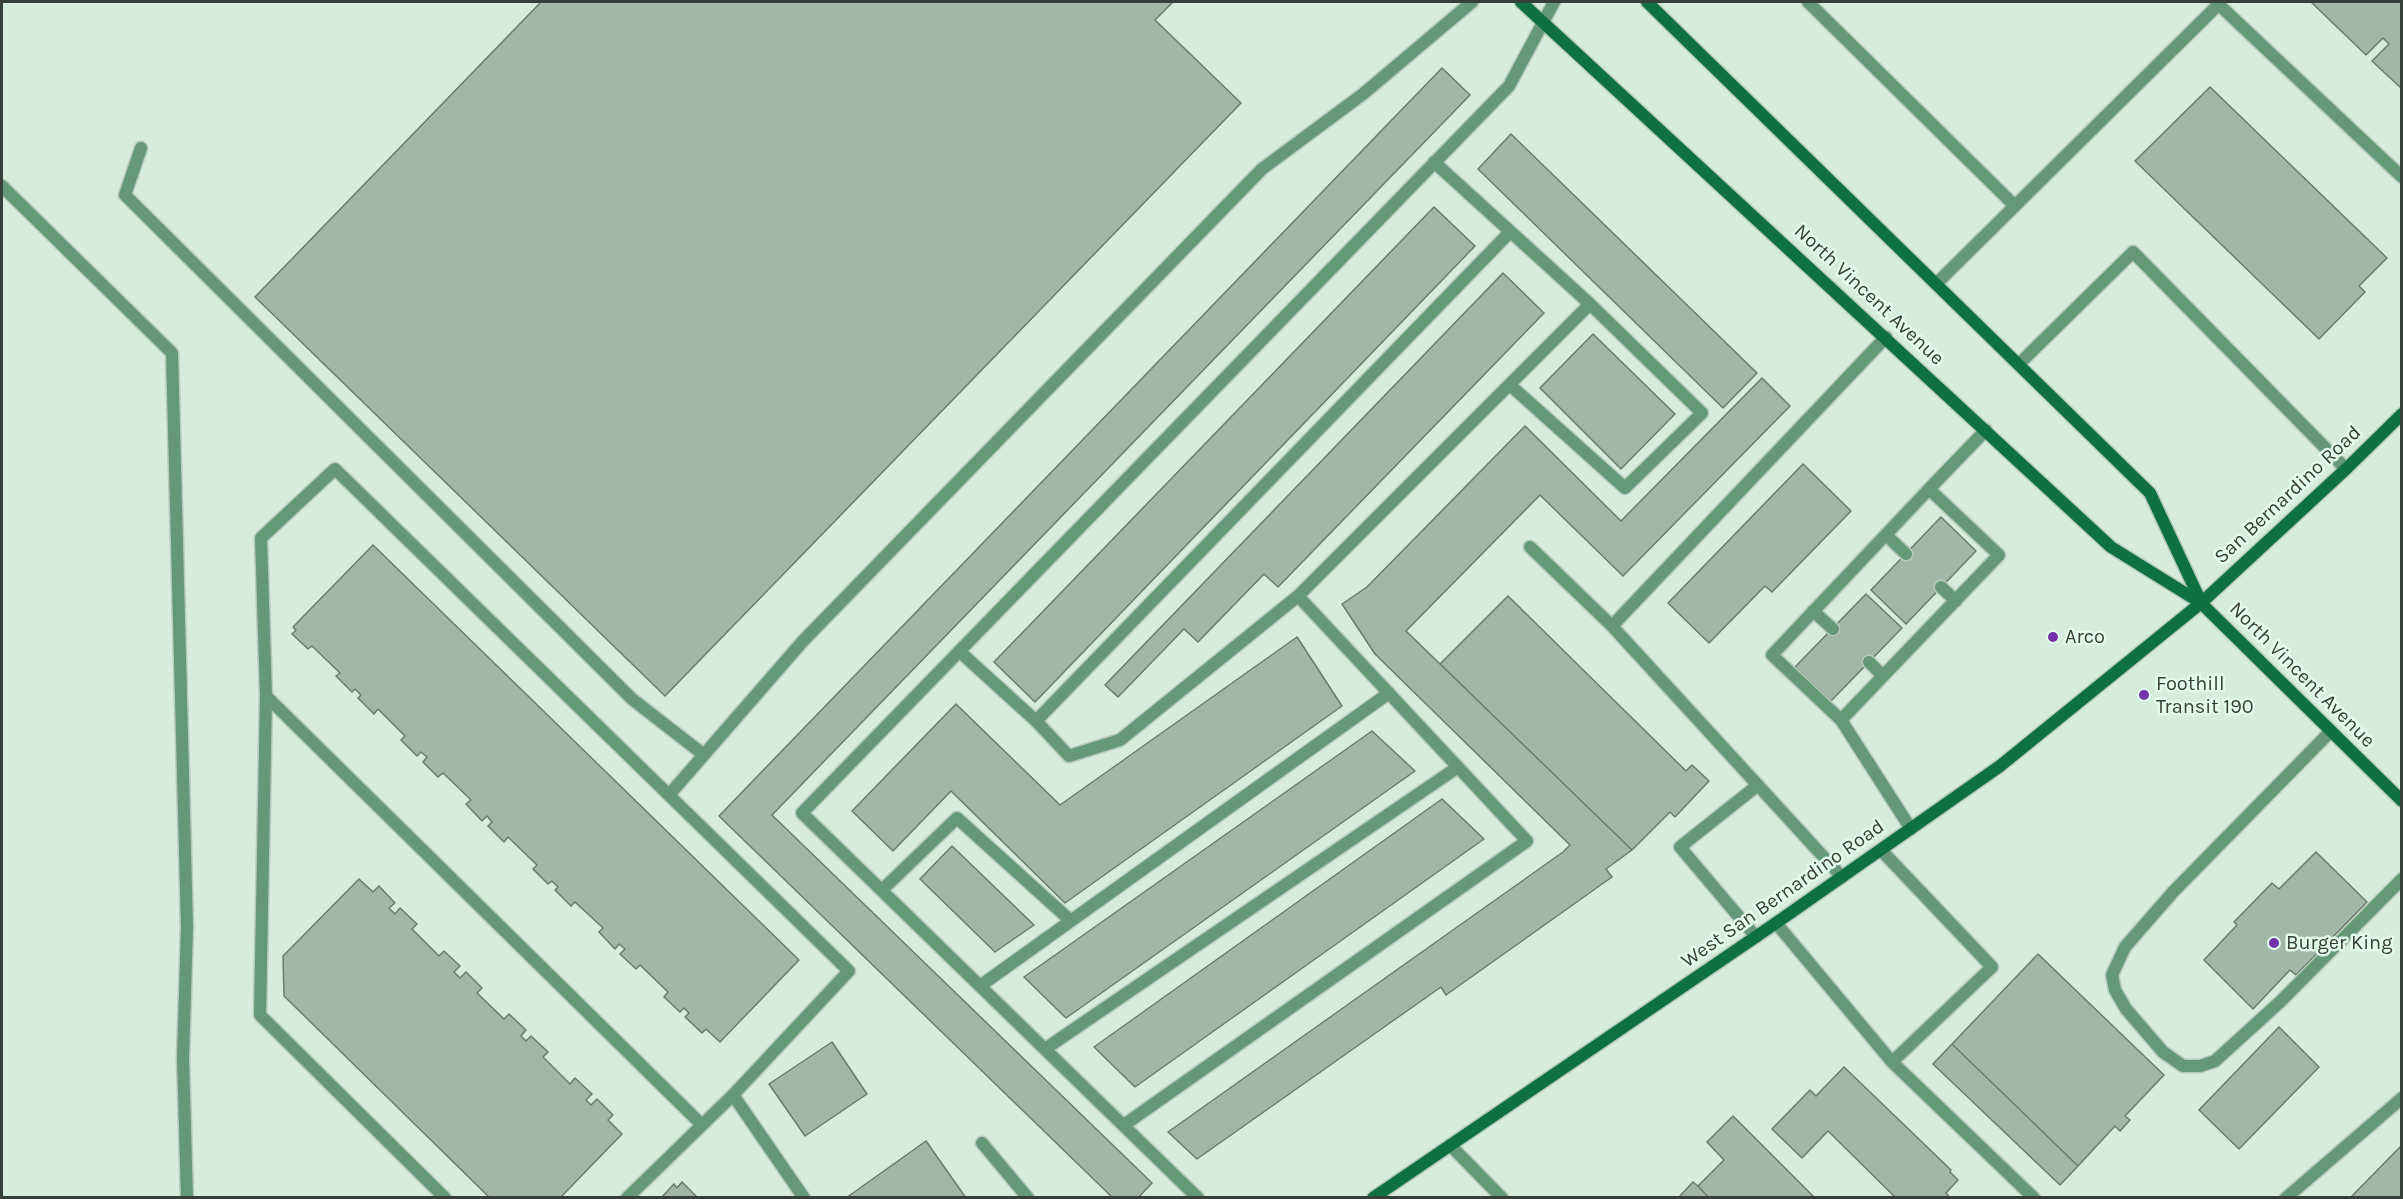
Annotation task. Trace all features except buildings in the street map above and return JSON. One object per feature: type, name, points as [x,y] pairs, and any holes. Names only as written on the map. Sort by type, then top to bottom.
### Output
[{"type":"street","name":"North Vincent Avenue","points":[[1521,2],[2111,547],[2201,603],[2402,801]]},
{"type":"street","name":"North Vincent Avenue","points":[[1647,2],[2150,493],[2201,603]]},
{"type":"street","name":"San Bernardino Road","points":[[2201,603],[2402,414]]},
{"type":"street","name":"West San Bernardino Road","points":[[1373,1197],[1756,937],[2000,766],[2201,603]]},
{"type":"lane","points":[[669,795],[802,641],[1262,169],[1363,94],[1472,2]]},
{"type":"lane","points":[[1198,1197],[802,813],[1509,86],[1542,20],[1554,2]]},
{"type":"lane","points":[[1808,2],[2015,206]]},
{"type":"lane","points":[[1936,284],[2217,3],[2402,177]]},
{"type":"lane","points":[[141,148],[125,195],[632,699],[704,755]]},
{"type":"lane","points":[[1434,162],[1590,304],[1702,413],[1625,488],[1510,385]]},
{"type":"lane","points":[[2,186],[172,353],[187,927],[183,1058],[187,1197]]},
{"type":"lane","points":[[1036,721],[1510,232]]},
{"type":"lane","points":[[2019,364],[2133,252],[2346,469]]},
{"type":"lane","points":[[959,651],[1036,721],[1069,756],[1120,740],[1298,596],[1590,304]]},
{"type":"lane","points":[[1611,626],[1886,338]]},
{"type":"lane","points":[[1911,829],[1841,720],[1772,655],[1986,430]]},
{"type":"lane","points":[[446,1197],[260,1015],[266,696],[261,538],[335,470],[849,971],[734,1095],[627,1197]]},
{"type":"lane","points":[[1841,720],[1999,555],[1929,489]]},
{"type":"lane","points":[[1886,535],[1906,554]]},
{"type":"lane","points":[[1530,547],[1611,626],[1842,877]]},
{"type":"lane","points":[[1941,587],[1956,601]]},
{"type":"lane","points":[[1124,1125],[1527,841],[1298,596]]},
{"type":"lane","points":[[1813,611],[1833,629]]},
{"type":"lane","points":[[1869,662],[1883,676]]},
{"type":"lane","points":[[980,986],[1389,693]]},
{"type":"lane","points":[[266,696],[702,1125]]},
{"type":"lane","points":[[2331,731],[2173,892],[2125,947],[2112,975],[2115,990],[2126,1009],[2163,1052],[2183,1066],[2200,1066],[2215,1061],[2257,1024],[2402,879]]},
{"type":"lane","points":[[1045,1049],[1458,767]]},
{"type":"lane","points":[[1756,937],[1680,847],[1758,784]]},
{"type":"lane","points":[[882,890],[957,818],[1071,921]]},
{"type":"lane","points":[[1881,850],[1992,967],[1892,1062]]},
{"type":"lane","points":[[1776,923],[1892,1062],[2034,1197]]},
{"type":"lane","points":[[734,1095],[804,1197]]},
{"type":"lane","points":[[2286,1197],[2402,1098]]},
{"type":"lane","points":[[982,1143],[1028,1197]]},
{"type":"lane","points":[[1450,1145],[1502,1197]]},
{"type":"place","name":"Arco","points":[[2053,637]]},
{"type":"place","name":"Foothill Transit 190","points":[[2144,695]]},
{"type":"place","name":"Burger King","points":[[2274,943]]}]
